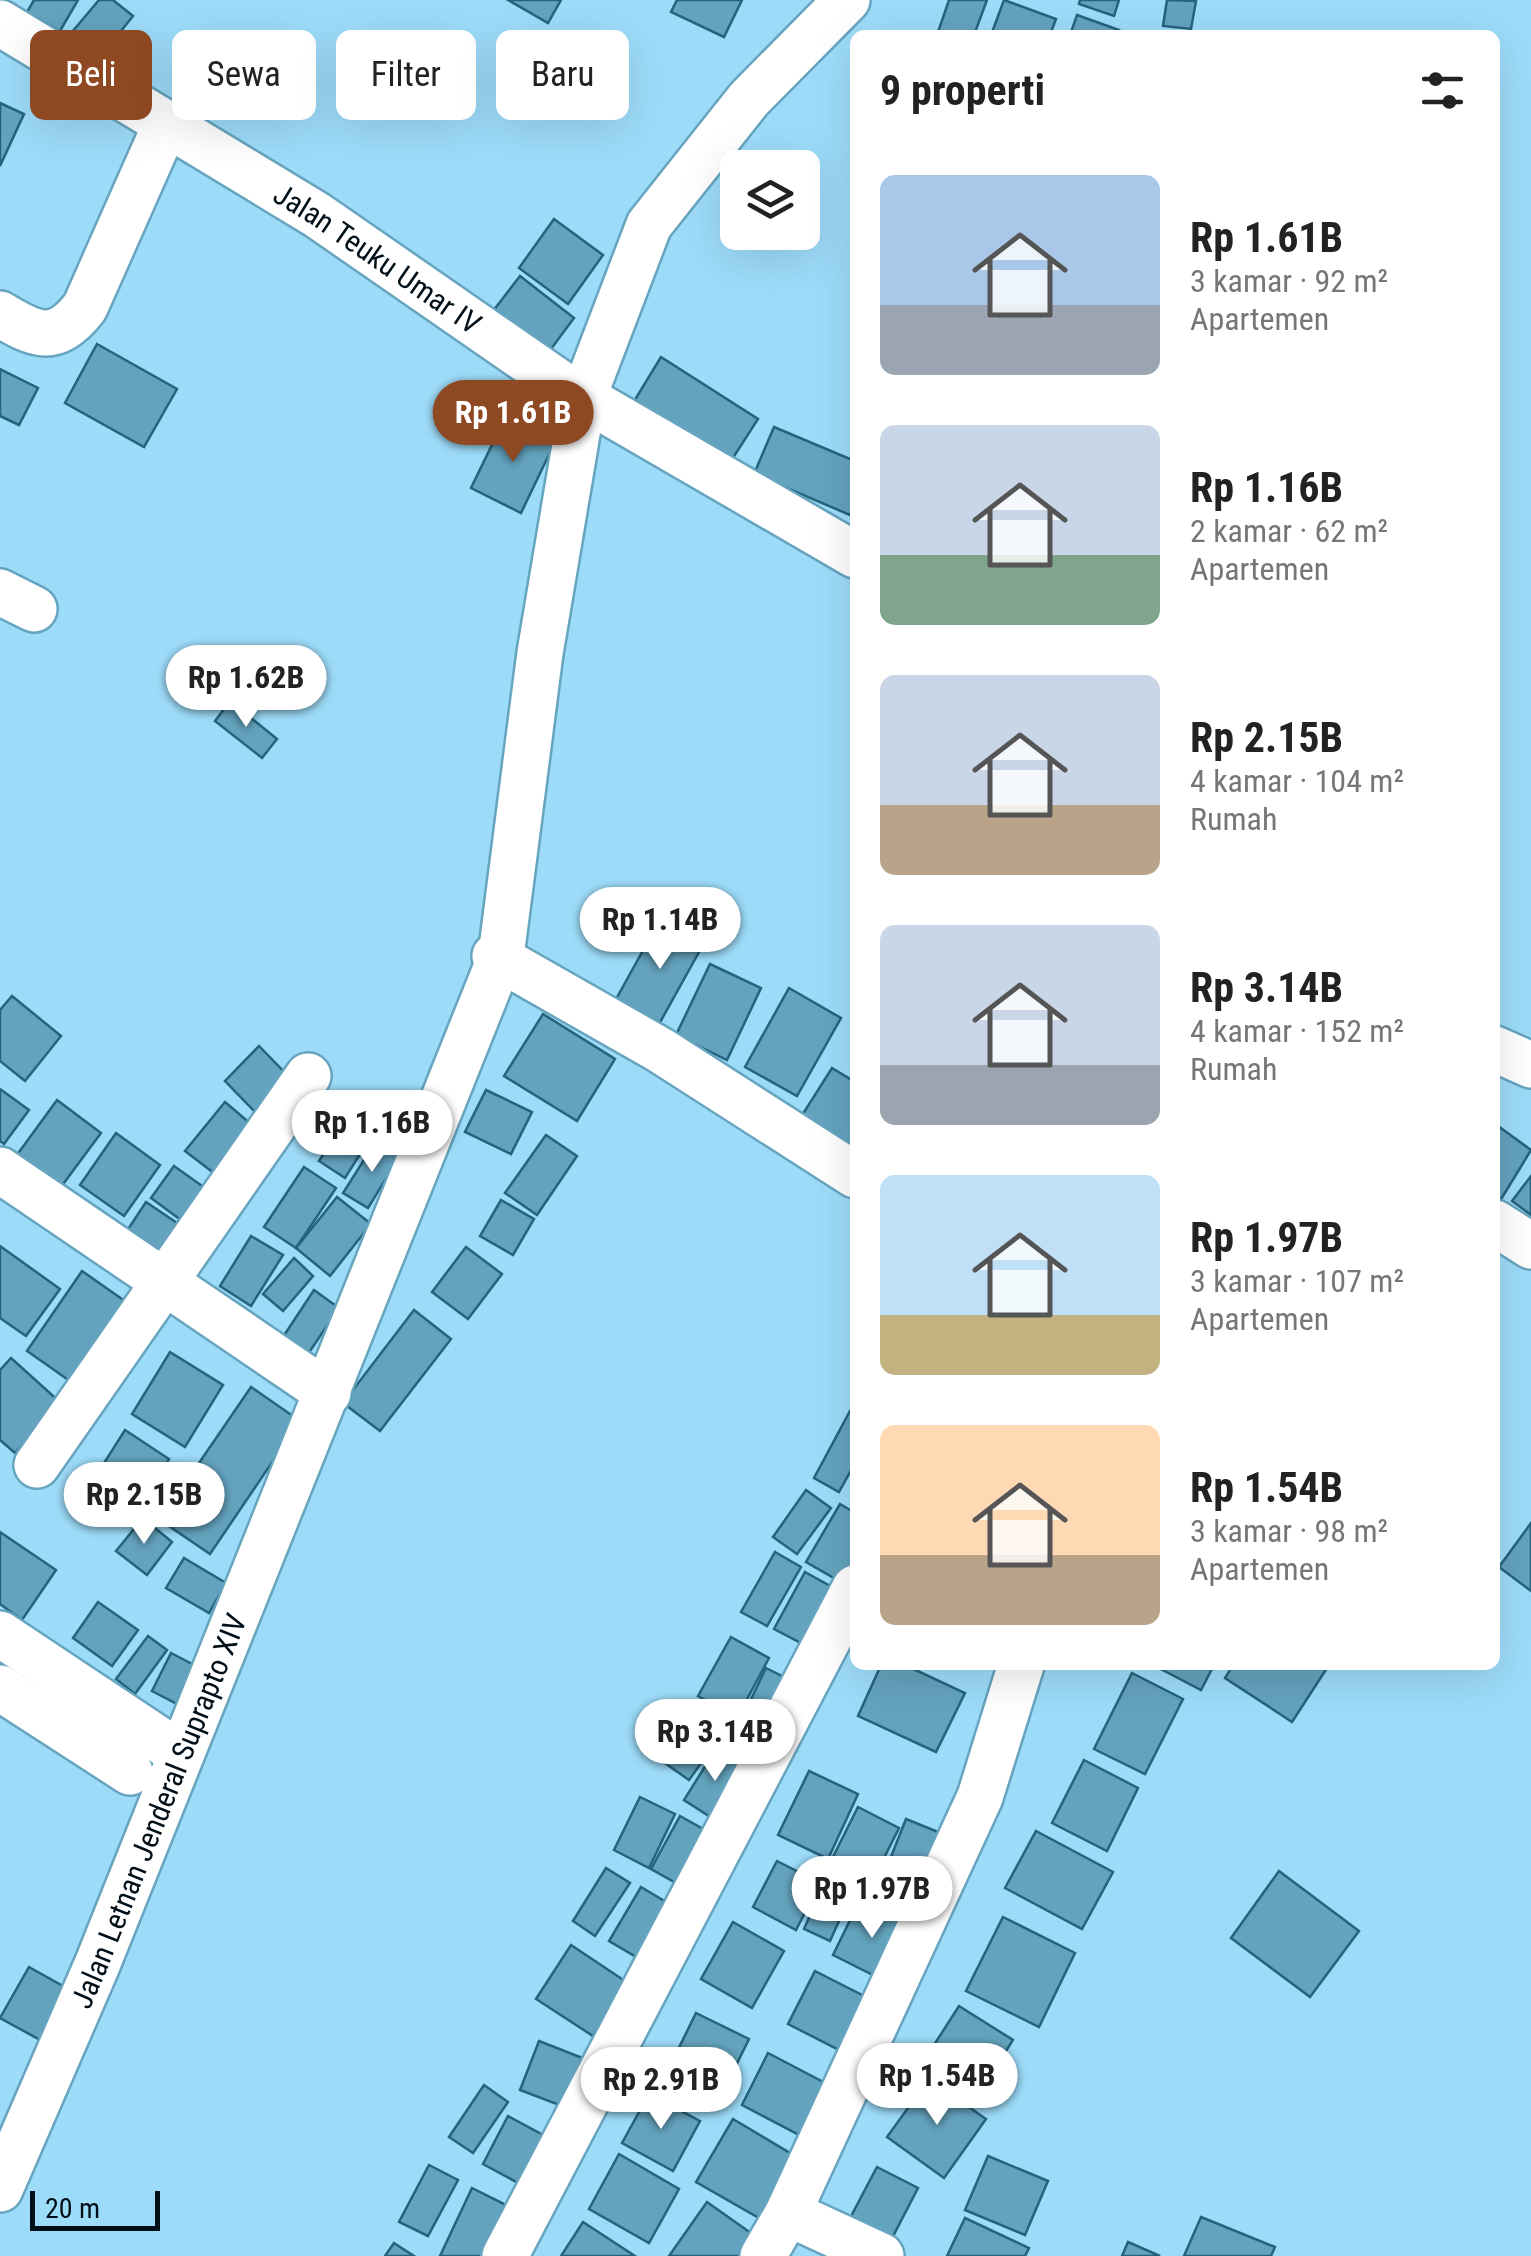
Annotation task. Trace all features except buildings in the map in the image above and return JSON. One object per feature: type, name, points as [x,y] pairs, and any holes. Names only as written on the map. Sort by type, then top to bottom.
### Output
[{"type":"street","name":"Jalan Letnan Jenderal Suprapto XIV","points":[[0,2189],[96,1965],[328,1393],[498,956],[540,653],[583,398],[649,225],[749,100],[847,0]]},
{"type":"street","name":"Jalan Teuku Umar IV","points":[[0,24],[317,215],[583,398],[850,552]]},
{"type":"street","points":[[0,314],[32,333],[52,333],[70,325],[84,307],[166,124]]},
{"type":"street","points":[[498,956],[660,1050],[850,1171]]},
{"type":"street","points":[[1500,1051],[1531,1065]]},
{"type":"street","points":[[37,1465],[308,1076]]},
{"type":"street","points":[[0,1170],[328,1393]]},
{"type":"street","points":[[1500,1226],[1531,1246]]},
{"type":"street","points":[[505,2256],[850,1598]]},
{"type":"street","points":[[0,1634],[179,1753]]},
{"type":"street","points":[[763,2256],[788,2213],[980,1797],[1018,1688],[1020,1670]]},
{"type":"street","points":[[0,1688],[130,1772]]},
{"type":"street","points":[[788,2213],[881,2256]]}]
